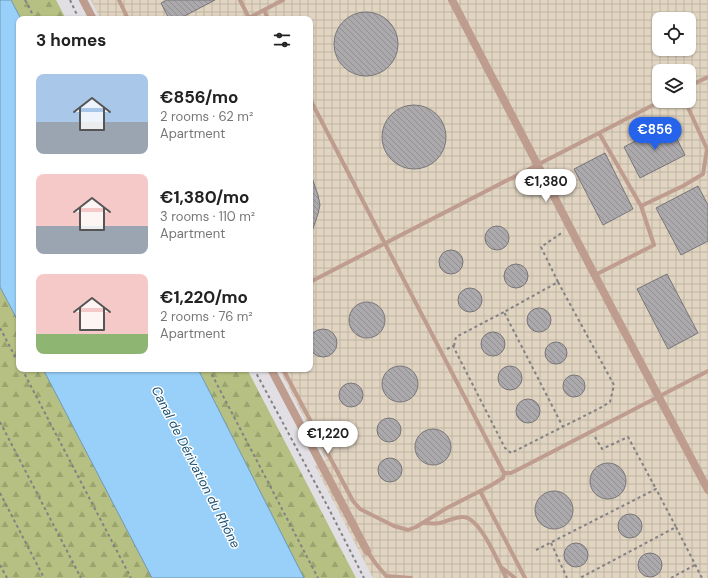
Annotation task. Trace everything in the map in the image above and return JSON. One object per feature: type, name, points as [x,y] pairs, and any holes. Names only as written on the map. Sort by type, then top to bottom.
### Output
[{"type":"street","points":[[83,0],[91,16]]},
{"type":"street","points":[[452,0],[708,490]]},
{"type":"street","points":[[273,372],[367,551]]},
{"type":"lane","points":[[119,0],[127,16]]},
{"type":"lane","points":[[240,0],[247,16]]},
{"type":"lane","points":[[253,16],[284,0]]},
{"type":"lane","points":[[264,10],[267,16]]},
{"type":"lane","points":[[696,83],[708,77]]},
{"type":"lane","points":[[285,372],[353,501],[360,509],[401,529],[408,530],[424,523],[445,509],[503,478],[504,473],[313,105]]},
{"type":"lane","points":[[313,280],[652,106]]},
{"type":"lane","points":[[641,206],[703,174],[707,149],[687,108]]},
{"type":"lane","points":[[595,276],[654,245],[641,206],[599,133]]},
{"type":"lane","points":[[504,473],[511,473],[708,371]]},
{"type":"lane","points":[[480,491],[525,578]]},
{"type":"lane","points":[[424,523],[438,523],[464,517],[471,520],[481,531],[493,551],[506,578]]},
{"type":"lane","points":[[367,551],[388,577],[411,578]]},
{"type":"lane","points":[[500,566],[515,578]]},
{"type":"path","points":[[25,0],[33,16]]},
{"type":"path","points":[[70,0],[78,16]]},
{"type":"path","points":[[453,346],[505,448],[511,453],[610,402],[614,385],[558,282],[541,247],[570,228]]},
{"type":"path","points":[[441,352],[453,346],[456,337],[558,282]]},
{"type":"path","points":[[504,312],[563,427]]},
{"type":"path","points":[[0,328],[16,358]]},
{"type":"path","points":[[24,372],[131,578]]},
{"type":"path","points":[[210,372],[318,578]]},
{"type":"path","points":[[256,372],[328,507],[364,578]]},
{"type":"path","points":[[0,422],[81,578]]},
{"type":"path","points":[[592,431],[602,449],[628,437],[702,578]]},
{"type":"path","points":[[536,550],[656,489]]},
{"type":"path","points":[[0,493],[44,578]]},
{"type":"path","points":[[580,578],[676,527]]},
{"type":"path","points":[[551,542],[567,578]]},
{"type":"path","points":[[0,564],[8,578]]},
{"type":"path","points":[[671,578],[695,565]]},
{"type":"shaded area","points":[[91,0],[708,0],[708,578],[373,578],[315,466],[326,460],[281,372],[313,372],[313,16],[99,16]]},
{"type":"green space","points":[[11,0],[56,0],[64,16],[19,16]]},
{"type":"green space","points":[[0,287],[16,317],[16,372],[45,372],[152,578],[0,578]]},
{"type":"green space","points":[[200,372],[249,372],[356,578],[304,578]]},
{"type":"water","points":[[0,0],[11,0],[19,16],[16,16],[16,317],[0,287]]},
{"type":"water","name":"Canal de Dérivation du Rhône","points":[[45,372],[200,372],[304,578],[152,578]]},
{"type":"building","points":[[167,0],[215,0],[185,16],[168,16],[161,3]]},
{"type":"building","points":[[366,12],[384,18],[392,26],[398,44],[392,62],[384,70],[366,76],[348,70],[340,62],[334,44],[340,26],[348,18]]},
{"type":"building","points":[[414,105],[426,107],[437,114],[444,125],[446,137],[444,149],[437,160],[426,167],[414,169],[402,167],[391,160],[384,149],[382,137],[384,125],[391,114],[402,107]]},
{"type":"building","points":[[669,123],[685,155],[640,178],[624,147]]},
{"type":"building","points":[[605,153],[633,209],[603,225],[574,169]]},
{"type":"building","points":[[313,181],[320,205],[313,228]]},
{"type":"building","points":[[698,186],[708,205],[708,241],[681,255],[656,208]]},
{"type":"building","points":[[497,226],[505,230],[509,238],[505,246],[497,250],[489,246],[485,238],[489,230]]},
{"type":"building","points":[[451,250],[456,251],[462,257],[462,267],[456,273],[451,274],[446,273],[440,267],[439,262],[440,257],[446,251]]},
{"type":"building","points":[[516,264],[524,268],[528,276],[524,284],[516,288],[508,284],[504,276],[508,268]]},
{"type":"building","points":[[667,274],[698,333],[668,349],[637,289]]},
{"type":"building","points":[[470,288],[475,289],[481,295],[481,305],[475,311],[470,312],[465,311],[459,305],[458,300],[459,295],[465,289]]},
{"type":"building","points":[[367,302],[377,305],[382,310],[385,320],[382,330],[377,335],[367,338],[357,335],[352,330],[349,320],[352,310],[357,305]]},
{"type":"building","points":[[539,308],[547,312],[551,320],[547,328],[539,332],[531,328],[527,320],[531,312]]},
{"type":"building","points":[[323,329],[328,330],[333,333],[336,338],[336,348],[333,353],[323,357],[313,353],[313,333]]},
{"type":"building","points":[[493,332],[498,333],[504,339],[504,349],[498,355],[493,356],[488,355],[482,349],[481,344],[482,339],[488,333]]},
{"type":"building","points":[[552,342],[560,342],[567,349],[567,357],[560,364],[552,364],[545,357],[545,349]]},
{"type":"building","points":[[403,366],[413,371],[417,377],[417,391],[413,397],[407,401],[397,402],[387,397],[383,391],[382,381],[387,371],[393,367]]},
{"type":"building","points":[[510,366],[518,370],[522,378],[518,386],[510,390],[502,386],[498,378],[502,370]]},
{"type":"building","points":[[570,375],[578,375],[585,382],[585,390],[578,397],[570,397],[563,390],[563,382]]},
{"type":"building","points":[[351,383],[360,386],[363,395],[360,404],[351,407],[342,404],[339,395],[342,386]]},
{"type":"building","points":[[528,399],[536,403],[540,411],[536,419],[528,423],[520,419],[516,411],[520,403]]},
{"type":"building","points":[[389,418],[398,421],[401,430],[398,439],[389,442],[380,439],[377,430],[380,421]]},
{"type":"building","points":[[436,429],[446,434],[450,440],[450,454],[446,460],[440,464],[430,465],[420,460],[416,454],[415,444],[420,434],[426,430]]},
{"type":"building","points":[[390,458],[395,459],[401,465],[401,475],[395,481],[390,482],[385,481],[379,475],[378,470],[379,465],[385,459]]},
{"type":"building","points":[[612,463],[621,468],[625,474],[625,488],[621,494],[612,499],[604,499],[595,494],[591,488],[590,477],[595,468],[601,464]]},
{"type":"building","points":[[554,491],[567,497],[573,510],[567,523],[554,529],[541,523],[535,510],[541,497]]},
{"type":"building","points":[[630,514],[638,518],[642,526],[638,534],[630,538],[622,534],[618,526],[622,518]]},
{"type":"building","points":[[576,543],[581,544],[587,550],[587,560],[581,566],[576,567],[571,566],[565,560],[564,555],[565,550],[571,544]]},
{"type":"building","points":[[650,553],[658,557],[662,565],[658,573],[650,577],[642,573],[638,565],[642,557]]}]
